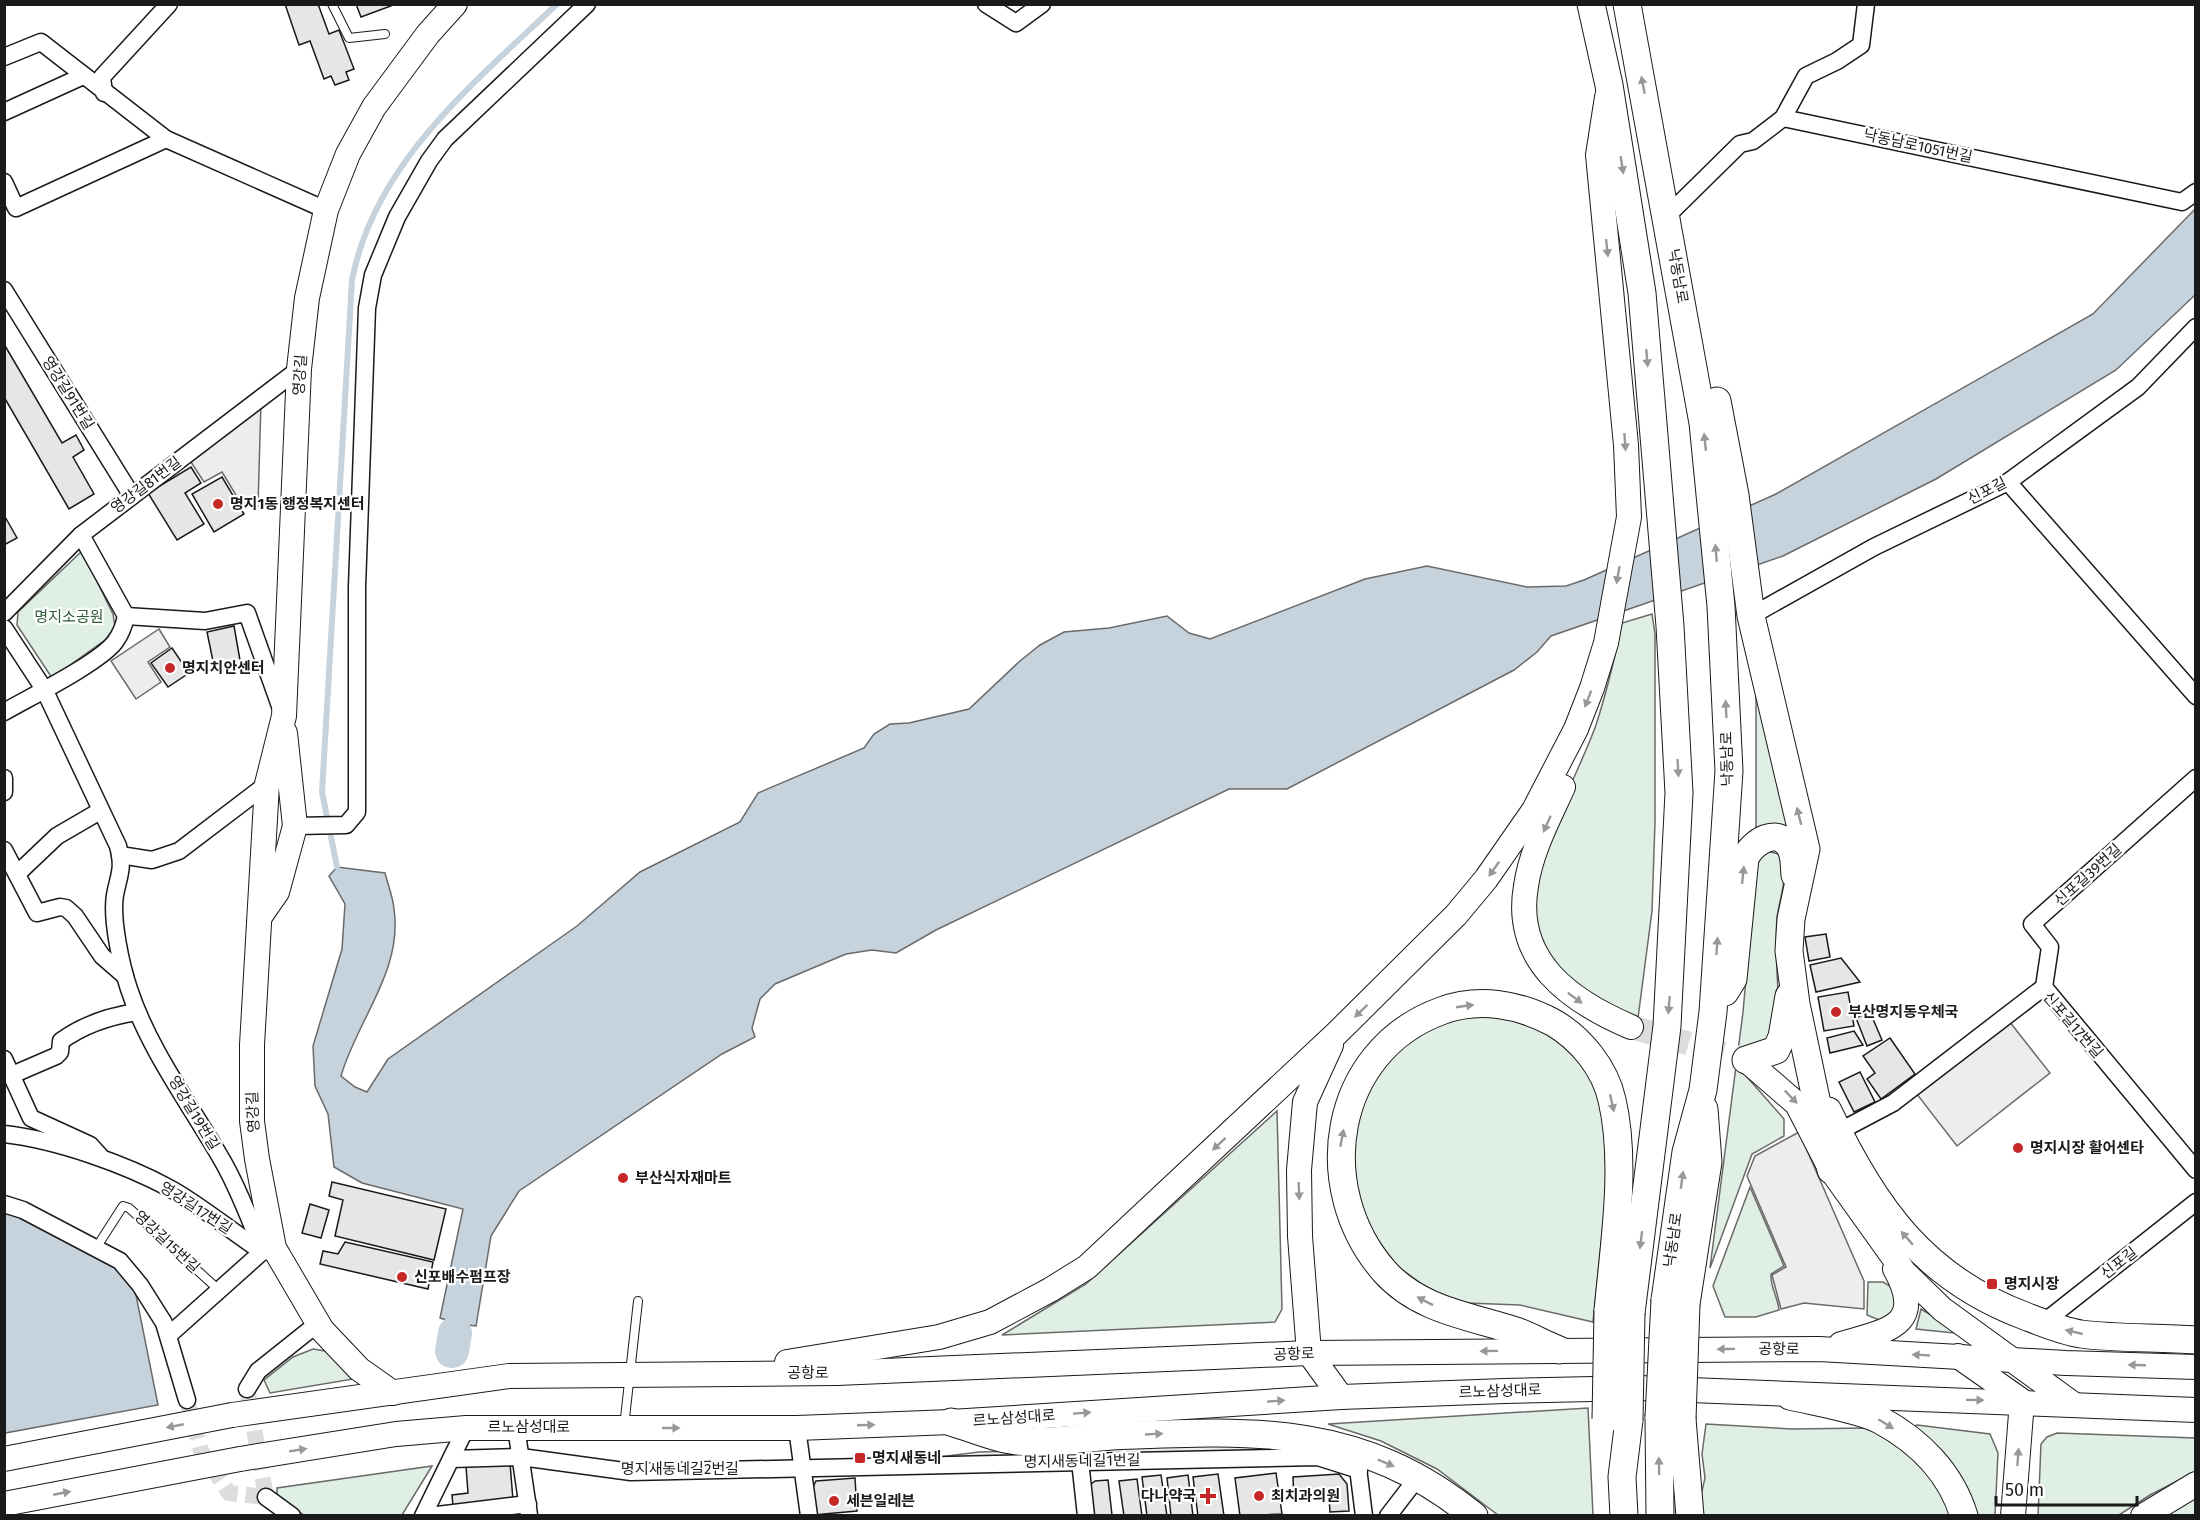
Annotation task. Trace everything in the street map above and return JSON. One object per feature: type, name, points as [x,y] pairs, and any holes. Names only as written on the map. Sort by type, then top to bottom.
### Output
[{"type":"main road","name":"영강길","points":[[393,1393],[359,1369],[317,1324],[272,1258],[252,1121],[252,1045],[267,784],[284,716],[299,369],[307,298],[326,210],[338,173],[374,108],[428,34],[455,4]]},
{"type":"main road","points":[[1591,4],[1609,85],[1642,293],[1670,626],[1679,793],[1670,987],[1620,1312]]},
{"type":"main road","name":"낙동남로","points":[[1627,4],[1667,200],[1699,393],[1724,498],[1720,606],[1729,771],[1713,1012],[1703,1090],[1686,1152],[1670,1418],[1660,1515]]},
{"type":"main road","points":[[726,1373],[939,1337],[990,1322],[1050,1290],[1087,1266],[1422,952],[1486,879],[1534,810],[1576,729],[1606,643],[1629,517],[1626,445],[1598,155],[1609,85]]},
{"type":"main road","points":[[1724,498],[1806,849],[1789,935],[1792,979],[1831,1170]]},
{"type":"main road","points":[[260,917],[278,892],[295,826],[284,716]]},
{"type":"main road","points":[[1576,729],[1570,773],[1542,835],[1526,884],[1524,921],[1532,945],[1544,967],[1566,992],[1593,1011],[1631,1027]]},
{"type":"main road","points":[[1713,1012],[1733,979],[1745,858],[1754,843],[1768,838],[1786,843],[1794,857],[1797,894]]},
{"type":"main road","points":[[1746,1060],[1773,1053],[1779,1045],[1792,979]]},
{"type":"main road","points":[[1558,1350],[1518,1332],[1446,1312],[1415,1296],[1385,1273],[1364,1242],[1349,1210],[1341,1175],[1340,1146],[1350,1104],[1362,1076],[1377,1053],[1398,1033],[1420,1019],[1451,1008],[1481,1003],[1511,1006],[1538,1014],[1563,1029],[1599,1067],[1612,1097],[1616,1123],[1620,1312],[1617,1420],[1624,1515]]},
{"type":"main road","points":[[1336,1034],[1305,1102],[1299,1170],[1309,1353],[1341,1397]]},
{"type":"main road","points":[[1746,1060],[1797,1104],[1831,1170],[1878,1238],[1904,1284],[1907,1308],[1905,1315],[1890,1330],[1820,1350]]},
{"type":"main road","points":[[1812,1075],[1838,1132],[1891,1219],[1927,1260],[1962,1286],[2043,1323],[2080,1334],[2196,1340]]},
{"type":"main road","points":[[1878,1238],[1921,1289],[2009,1359],[2073,1404]]},
{"type":"main road","name":"공항로","points":[[393,1393],[509,1376],[837,1373],[1309,1353],[1820,1350],[2196,1367]]},
{"type":"main road","points":[[1958,1356],[2022,1401]]},
{"type":"main road","name":"르노삼성대로","points":[[4,1504],[240,1459],[396,1434],[466,1428],[797,1428],[951,1422],[1341,1397],[1639,1388],[1790,1396]]},
{"type":"main road","points":[[4,1459],[232,1415],[393,1393]]},
{"type":"main road","points":[[1790,1396],[2022,1401],[2196,1410]]},
{"type":"main road","points":[[1790,1396],[1878,1419],[1912,1441],[1943,1471],[1964,1515]]},
{"type":"main road","points":[[2013,1515],[2022,1401]]},
{"type":"main road","points":[[1670,1418],[1690,1515]]},
{"type":"main road","points":[[951,1422],[1016,1441],[1239,1431],[1276,1434],[1358,1461],[1418,1477],[1474,1515]]},
{"type":"main road","points":[[2143,1515],[2196,1484]]},
{"type":"street","points":[[104,93],[102,76],[168,4]]},
{"type":"street","points":[[295,826],[346,825],[357,812],[358,576],[367,308],[373,275],[397,217],[429,161],[445,139],[586,4]]},
{"type":"street","points":[[986,4],[1016,23],[1042,4]]},
{"type":"street","points":[[1667,200],[1740,144],[1753,141],[1783,118],[1806,76],[1837,61],[1861,45],[1866,4]]},
{"type":"street","points":[[4,57],[40,42],[166,139],[326,210]]},
{"type":"street","points":[[4,112],[83,76]]},
{"type":"street","name":"낙동남로1051번길","points":[[1783,118],[2182,202],[2196,192]]},
{"type":"street","points":[[4,182],[16,208],[166,139]]},
{"type":"street","name":"영강길91번길","points":[[4,290],[132,496]]},
{"type":"street","name":"신포길","points":[[1750,607],[2008,482],[2138,387],[2196,327]]},
{"type":"street","name":"영강길81번길","points":[[4,613],[81,535],[299,369]]},
{"type":"street","points":[[2008,482],[2196,696]]},
{"type":"street","points":[[4,711],[110,648],[122,631],[126,616],[81,535]]},
{"type":"street","points":[[126,616],[205,621],[248,613],[284,716]]},
{"type":"street","name":"영강길19번길","points":[[4,628],[44,689],[100,811],[115,837],[120,855],[121,880],[115,895],[118,939],[125,976],[137,1012],[232,1178],[272,1258]]},
{"type":"street","points":[[4,778],[4,792]]},
{"type":"street","name":"신포길39번길","points":[[2044,987],[2050,947],[2032,924],[2196,778]]},
{"type":"street","points":[[120,855],[152,860],[179,851],[267,784]]},
{"type":"street","points":[[17,874],[57,836],[100,811]]},
{"type":"street","points":[[4,850],[37,913],[60,907],[66,908],[75,916],[102,956],[125,976]]},
{"type":"street","name":"신포길17번길","points":[[1838,1132],[1893,1103],[2044,987],[2196,1170]]},
{"type":"street","points":[[12,1075],[56,1056],[60,1052],[61,1041],[71,1035],[104,1019],[137,1012]]},
{"type":"street","name":"영강길17번길","points":[[4,1059],[31,1118],[90,1145],[105,1161]]},
{"type":"street","name":"영강길17번길","points":[[4,1134],[41,1141],[105,1161],[171,1189],[272,1258]]},
{"type":"street","name":"신포길","points":[[2043,1323],[2196,1202]]},
{"type":"street","points":[[4,1204],[23,1210],[120,1261],[157,1311],[169,1335],[187,1400]]},
{"type":"street","points":[[169,1335],[220,1291],[272,1258]]},
{"type":"street","points":[[247,1389],[258,1371],[317,1324]]},
{"type":"street","points":[[429,1515],[529,1510],[516,1427]]},
{"type":"street","points":[[423,1515],[466,1428]]},
{"type":"street","points":[[797,1428],[809,1515]]},
{"type":"street","name":"명지새동네길2번길","points":[[451,1459],[521,1457],[632,1472],[804,1468]]},
{"type":"street","name":"명지새동네길1번길","points":[[804,1468],[1318,1457],[1358,1461]]},
{"type":"street","points":[[1080,1461],[1083,1515]]},
{"type":"street","points":[[1358,1461],[1364,1515]]},
{"type":"street","points":[[1388,1515],[1418,1477]]},
{"type":"street","points":[[266,1497],[292,1515]]},
{"type":"lane","points":[[332,4],[349,38],[385,34]]},
{"type":"lane","name":"영강길15번길","points":[[96,1248],[123,1206],[129,1208],[220,1291]]},
{"type":"lane","points":[[624,1427],[638,1301]]},
{"type":"green space","name":"명지소공원","points":[[82,551],[113,614],[115,627],[105,640],[52,678],[17,625],[18,612]]},
{"type":"green space","points":[[1652,614],[1655,634],[1655,822],[1652,911],[1638,1018],[1576,989],[1559,974],[1542,946],[1536,916],[1538,883],[1546,850],[1557,816],[1596,725],[1622,623]]},
{"type":"green space","points":[[1756,681],[1796,828],[1756,827]]},
{"type":"green space","points":[[1766,851],[1779,854],[1784,868],[1776,932],[1780,1031],[1740,1069],[1784,1119],[1784,1136],[1752,1154],[1710,1268],[1743,1012],[1756,868],[1759,859]]},
{"type":"green space","points":[[1478,1012],[1536,1024],[1582,1059],[1603,1103],[1609,1166],[1593,1322],[1520,1305],[1466,1303],[1447,1298],[1397,1266],[1375,1236],[1356,1195],[1352,1143],[1369,1085],[1412,1035]]},
{"type":"green space","points":[[1277,1111],[1282,1309],[1275,1322],[1002,1335],[1086,1284]]},
{"type":"green space","points":[[1750,1187],[1784,1266],[1771,1274],[1779,1310],[1756,1317],[1725,1317],[1713,1286]]},
{"type":"green space","points":[[1868,1282],[1883,1282],[1895,1289],[1898,1304],[1884,1322],[1867,1315]]},
{"type":"green space","points":[[1921,1309],[1954,1329],[1954,1333],[1916,1329]]},
{"type":"green space","points":[[313,1349],[325,1351],[356,1373],[359,1378],[270,1393],[264,1380],[293,1357]]},
{"type":"green space","points":[[1588,1408],[1593,1515],[1498,1515],[1437,1469],[1381,1441],[1328,1424]]},
{"type":"green space","points":[[1706,1424],[1792,1429],[1867,1428],[1903,1447],[1936,1480],[1953,1515],[1703,1515],[1701,1495],[1705,1478],[1702,1454]]},
{"type":"green space","points":[[1917,1425],[1990,1434],[1998,1453],[1995,1515],[1975,1515],[1912,1427]]},
{"type":"green space","points":[[2057,1433],[2195,1438],[2195,1472],[2150,1495],[2119,1515],[2038,1516],[2041,1444],[2047,1437]]},
{"type":"green space","points":[[432,1466],[402,1515],[304,1515],[277,1497],[277,1488]]},
{"type":"green space","points":[[2195,1498],[2195,1515],[2164,1516]]},
{"type":"shaded area","points":[[2195,209],[2195,295],[2116,370],[1936,479],[1783,556],[1551,636],[1537,652],[1514,670],[1287,789],[1229,789],[936,930],[896,953],[872,950],[846,954],[775,984],[760,999],[752,1028],[755,1037],[722,1054],[519,1191],[491,1236],[476,1326],[458,1324],[440,1318],[463,1209],[362,1183],[334,1167],[328,1114],[315,1086],[313,1046],[342,949],[345,904],[329,876],[337,867],[385,873],[392,896],[395,932],[392,953],[377,995],[348,1055],[341,1076],[355,1087],[367,1092],[388,1059],[577,926],[640,872],[740,822],[758,793],[864,748],[874,734],[890,724],[909,723],[969,709],[1020,661],[1040,645],[1064,632],[1109,628],[1167,616],[1189,633],[1210,639],[1365,579],[1427,566],[1527,587],[1566,586],[1584,580],[1776,494],[2093,314]]},
{"type":"shaded area","points":[[261,401],[258,506],[249,499],[242,505],[222,472],[204,482],[187,456]]},
{"type":"shaded area","points":[[159,629],[170,647],[148,662],[161,682],[136,699],[111,661]]},
{"type":"shaded area","points":[[2009,1021],[2050,1073],[1957,1146],[1916,1093]]},
{"type":"shaded area","points":[[1799,1132],[1864,1281],[1864,1309],[1804,1303],[1781,1309],[1772,1275],[1786,1267],[1747,1176],[1755,1156]]},
{"type":"shaded area","points":[[8,1211],[119,1269],[135,1290],[158,1405],[5,1433],[4,1212]]},
{"type":"shaded area","points":[[1259,1443],[1328,1462],[1268,1458],[924,1459],[979,1452]]},
{"type":"building","points":[[285,4],[318,4],[329,34],[339,30],[354,69],[346,72],[349,80],[335,85],[331,76],[324,79],[310,41],[299,45]]},
{"type":"building","points":[[356,4],[396,4],[361,17]]},
{"type":"building","points":[[4,344],[62,443],[76,435],[84,450],[73,457],[94,494],[69,509],[4,397]]},
{"type":"building","points":[[191,467],[201,483],[185,493],[204,524],[177,540],[148,493]]},
{"type":"building","name":"명지1동 행정복지센터","points":[[222,477],[244,514],[214,532],[192,494]]},
{"type":"building","points":[[4,515],[17,538],[4,545]]},
{"type":"building","points":[[234,626],[241,666],[215,671],[207,632]]},
{"type":"building","name":"명지치안센터","points":[[172,648],[189,673],[168,687],[151,663]]},
{"type":"building","points":[[1826,934],[1830,957],[1809,961],[1805,937]]},
{"type":"building","points":[[1841,958],[1860,982],[1816,992],[1810,965]]},
{"type":"building","name":"부산명지동우체국","points":[[1848,992],[1854,1026],[1824,1031],[1818,997]]},
{"type":"building","points":[[1870,1012],[1882,1040],[1867,1046],[1856,1018]]},
{"type":"building","points":[[1854,1031],[1863,1045],[1830,1053],[1827,1038]]},
{"type":"building","points":[[1890,1038],[1915,1074],[1881,1099],[1867,1079],[1875,1073],[1863,1056]]},
{"type":"building","points":[[1860,1072],[1875,1102],[1854,1112],[1839,1082]]},
{"type":"building","points":[[332,1182],[446,1209],[434,1260],[335,1236],[343,1200],[329,1196]]},
{"type":"building","points":[[310,1204],[329,1210],[321,1238],[302,1233]]},
{"type":"building","name":"신포배수펌프장","points":[[345,1242],[433,1262],[428,1289],[320,1264],[323,1251],[338,1254]]},
{"type":"building","points":[[510,1463],[513,1500],[453,1506],[452,1495],[468,1493],[466,1467]]},
{"type":"building","name":"최치과의원","points":[[1276,1473],[1282,1514],[1240,1516],[1235,1478]]},
{"type":"building","name":"다나약국","points":[[1218,1474],[1224,1516],[1198,1516],[1193,1477]]},
{"type":"building","points":[[1339,1474],[1347,1484],[1349,1511],[1330,1512],[1329,1498],[1294,1500],[1293,1477]]},
{"type":"building","points":[[1161,1475],[1167,1516],[1147,1516],[1142,1477]]},
{"type":"building","points":[[1188,1475],[1193,1516],[1171,1516],[1167,1478]]},
{"type":"building","name":"세븐일레븐","points":[[855,1478],[857,1511],[813,1515],[811,1491],[816,1481]]},
{"type":"building","points":[[1137,1479],[1142,1516],[1124,1516],[1119,1481]]},
{"type":"building","points":[[1108,1480],[1112,1515],[1093,1516],[1090,1485],[1095,1481]]},
{"type":"waterway","points":[[337,867],[322,792],[352,280],[364,238],[382,198],[405,162],[432,127],[462,95],[557,4]]},
{"type":"waterway","points":[[452,1351],[455,1333]]},
{"type":"tunnel","points":[[1631,1027],[1746,1060]]},
{"type":"tunnel","points":[[187,1400],[201,1451],[229,1493],[266,1497],[247,1389]]},
{"type":"place","name":"명지1동 행정복지센터","points":[[218,504]]},
{"type":"place","name":"명지치안센터","points":[[170,668]]},
{"type":"place","name":"부산명지동우체국","points":[[1836,1012]]},
{"type":"place","name":"명지시장 활어센타","points":[[2018,1148]]},
{"type":"place","name":"부산식자재마트","points":[[623,1178]]},
{"type":"place","name":"신포배수펌프장","points":[[402,1277]]},
{"type":"place","name":"명지시장","points":[[1992,1284]]},
{"type":"place","name":"명지새동네","points":[[860,1458]]},
{"type":"place","name":"다나약국","points":[[1208,1496]]},
{"type":"place","name":"최치과의원","points":[[1259,1496]]},
{"type":"place","name":"세븐일레븐","points":[[834,1501]]}]
